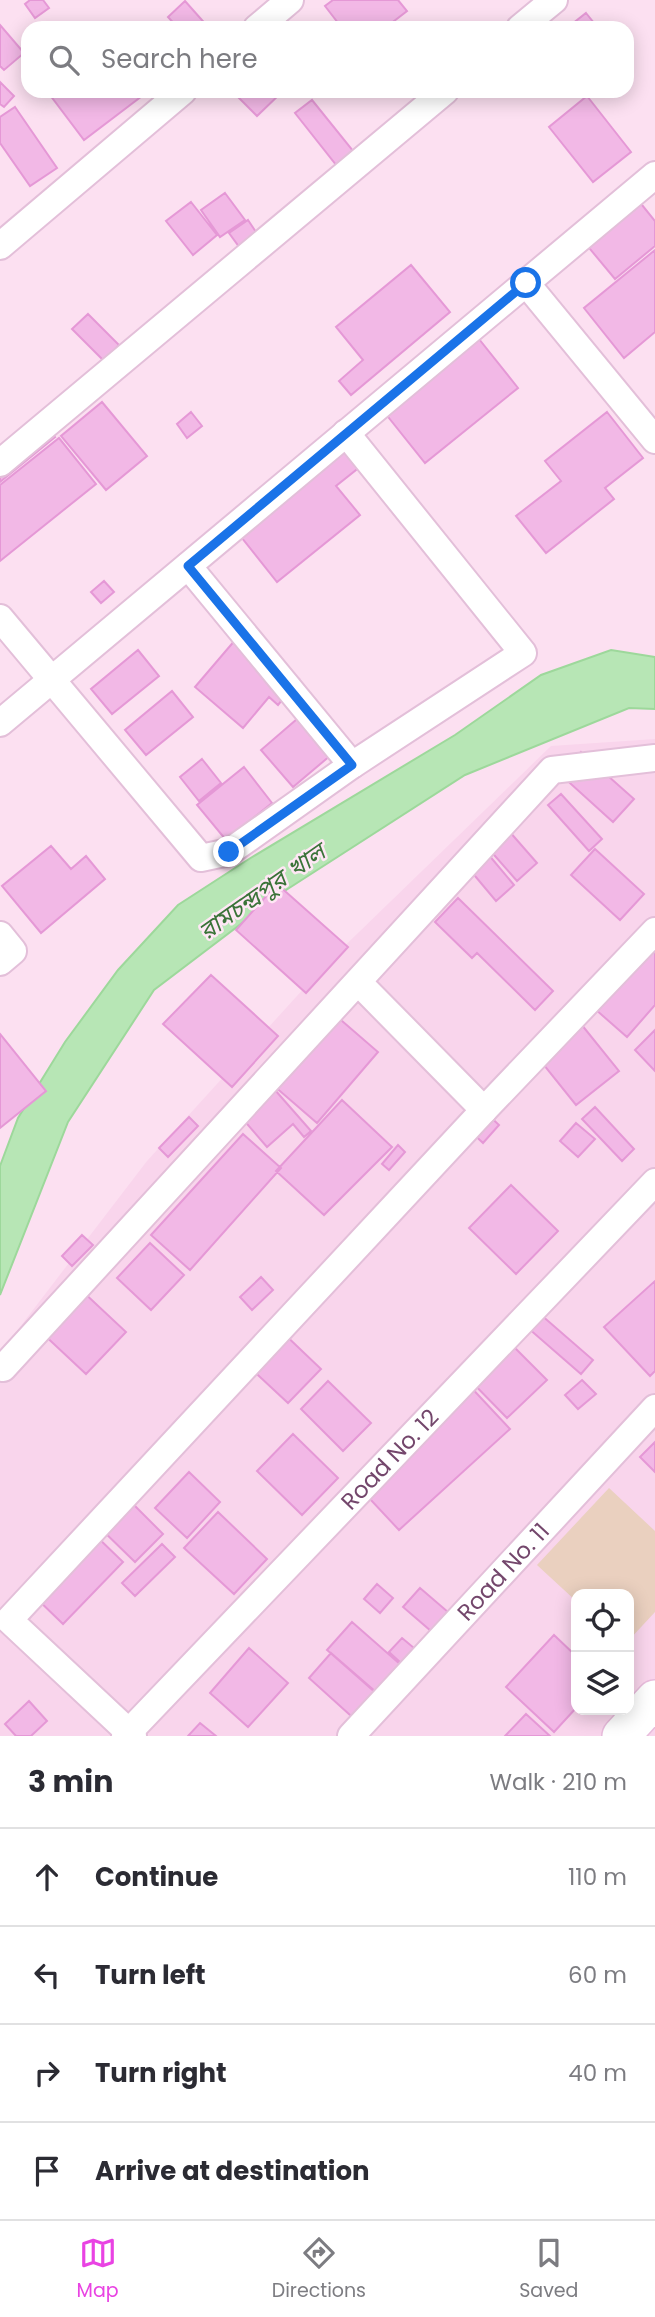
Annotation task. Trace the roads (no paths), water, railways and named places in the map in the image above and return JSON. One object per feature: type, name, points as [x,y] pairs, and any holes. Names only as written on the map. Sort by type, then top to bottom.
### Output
[{"type":"street","points":[[265,21],[290,0]]},
{"type":"street","points":[[528,21],[554,0]]},
{"type":"street","points":[[0,246],[175,98]]},
{"type":"street","points":[[0,463],[437,98]]},
{"type":"street","points":[[0,723],[655,175]]},
{"type":"street","points":[[526,283],[655,440]]},
{"type":"street","points":[[0,618],[201,858],[229,852],[352,765],[523,653],[346,433]]},
{"type":"street","points":[[188,566],[352,765]]},
{"type":"street","points":[[3,1368],[552,770],[655,758]]},
{"type":"street","points":[[129,1735],[9,1620],[484,1110],[655,931]]},
{"type":"street","points":[[0,935],[13,951],[0,962]]},
{"type":"street","points":[[358,982],[484,1110]]},
{"type":"street","name":"Road No. 12","points":[[129,1735],[655,1182]]},
{"type":"street","name":"Road No. 11","points":[[351,1736],[655,1408]]},
{"type":"street","points":[[621,1736],[655,1699]]},
{"type":"water","name":"রামচন্দ্রপুর খাল","points":[[611,650],[655,657],[655,709],[629,708],[465,775],[283,892],[154,990],[68,1122],[0,1295],[0,1166],[18,1118],[65,1042],[118,970],[178,905],[455,735],[541,675]]}]
